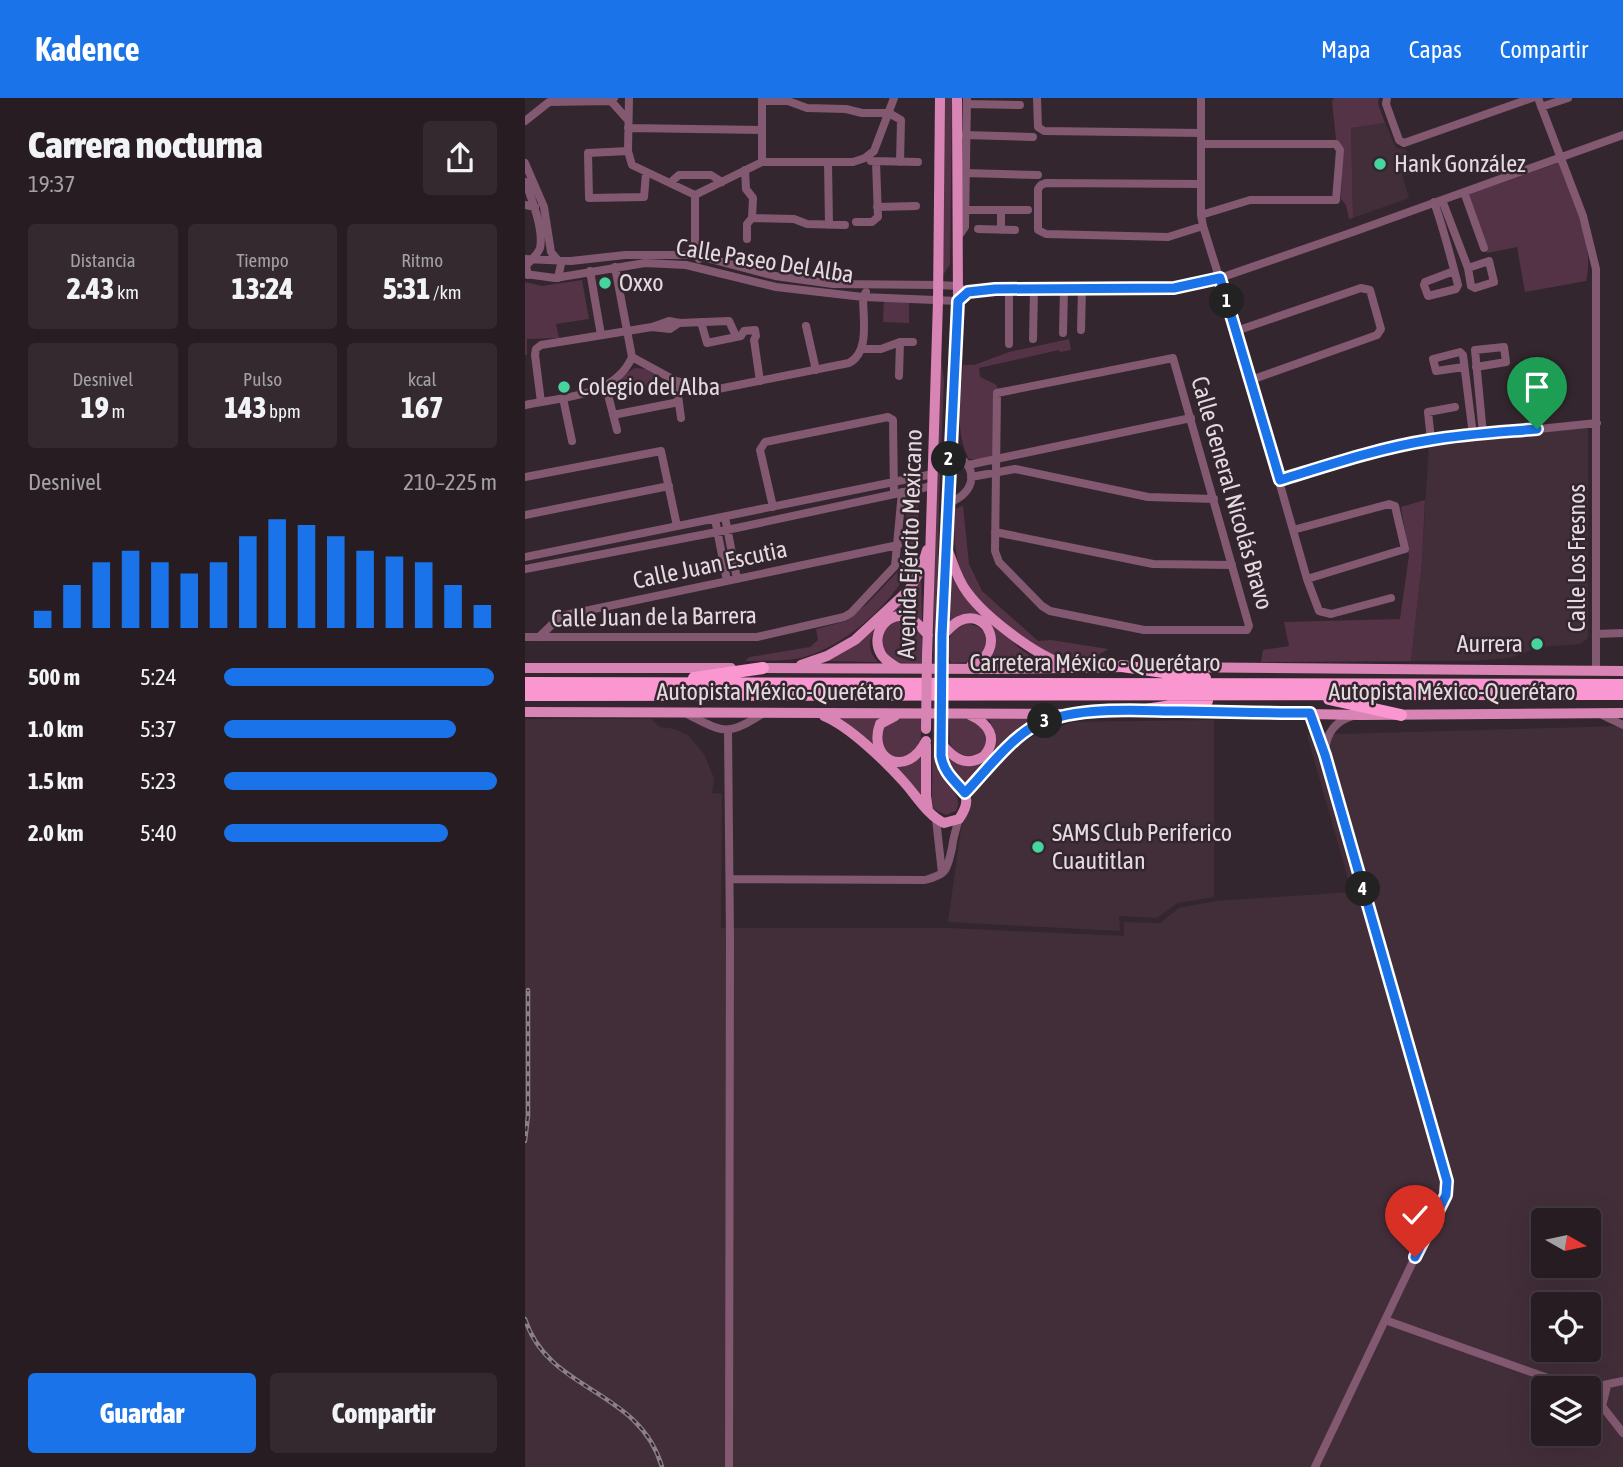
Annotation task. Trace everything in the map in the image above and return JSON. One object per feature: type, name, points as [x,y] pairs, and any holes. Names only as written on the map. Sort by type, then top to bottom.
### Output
[{"type":"highway","points":[[1122,666],[1237,689]]},
{"type":"highway","points":[[632,684],[763,668]]},
{"type":"highway","name":"Carretera México - Querétaro","points":[[525,684],[1237,689],[1308,694],[1623,694]]},
{"type":"highway","name":"Carretera México - Querétaro","points":[[525,695],[1623,685]]},
{"type":"highway","points":[[1138,711],[1237,689]]},
{"type":"highway","points":[[1308,694],[1401,715]]},
{"type":"main road","name":"Avenida Ejército Mexicano","points":[[928,810],[927,656],[938,301],[940,98]]},
{"type":"main road","name":"Avenida Ejército Mexicano","points":[[957,98],[962,135],[958,301],[941,655],[941,740],[943,766],[947,775],[965,793]]},
{"type":"main road","points":[[789,668],[827,656],[855,640],[909,590],[922,569],[931,540]]},
{"type":"main road","points":[[946,543],[959,579],[976,603],[1033,651],[1050,660],[1088,667]]},
{"type":"main road","points":[[899,669],[881,656],[876,644],[881,626],[891,618],[910,618],[928,635]]},
{"type":"main road","points":[[942,636],[957,622],[968,618],[987,626],[991,637],[989,653],[981,662],[964,669]]},
{"type":"main road","name":"Autopista México-Querétaro","points":[[525,668],[964,669],[1122,666],[1623,671]]},
{"type":"main road","name":"Autopista México-Querétaro","points":[[525,712],[967,714],[1138,711],[1360,715],[1623,713]]},
{"type":"main road","points":[[817,713],[843,726],[902,780],[936,819],[944,823],[959,819],[966,807],[965,793],[1018,738],[1044,721],[1073,713]]},
{"type":"main road","points":[[909,713],[889,717],[880,723],[876,739],[882,754],[897,762],[911,760],[919,755],[926,741]]},
{"type":"main road","points":[[941,740],[958,760],[969,762],[984,756],[991,743],[989,728],[983,721],[967,714]]},
{"type":"street","points":[[629,98],[628,151],[632,165],[695,195]]},
{"type":"street","points":[[695,195],[762,162],[853,162],[865,158],[874,151],[894,98]]},
{"type":"street","points":[[1201,98],[1203,226],[1254,379],[1293,530],[1319,611],[1326,614],[1391,598]]},
{"type":"street","points":[[1386,98],[1399,140],[1404,143],[1532,98]]},
{"type":"street","points":[[1539,102],[1568,98]]},
{"type":"street","points":[[525,121],[549,100],[613,99],[629,124]]},
{"type":"street","points":[[762,162],[762,99],[788,101],[807,108],[889,113],[901,120],[900,162]]},
{"type":"street","points":[[958,237],[965,227],[966,173],[962,135],[967,101],[1020,105]]},
{"type":"street","name":"Calle Los Fresnos","points":[[1539,102],[1583,216],[1596,269],[1596,671]]},
{"type":"street","points":[[1037,103],[1038,127],[1044,131],[1201,133]]},
{"type":"street","points":[[629,124],[762,130]]},
{"type":"street","points":[[962,135],[1033,137]]},
{"type":"street","points":[[958,286],[968,292],[1009,289],[1174,288],[1220,278],[1623,135]]},
{"type":"street","points":[[1201,144],[1339,146],[1335,200],[1250,200],[1201,215]]},
{"type":"street","points":[[628,151],[588,153],[589,198],[644,197],[646,173]]},
{"type":"street","points":[[865,158],[876,162],[918,162]]},
{"type":"street","points":[[828,162],[829,225]]},
{"type":"street","points":[[856,222],[876,219],[876,162]]},
{"type":"street","points":[[525,163],[544,207],[549,244],[561,264],[558,278]]},
{"type":"street","points":[[745,170],[746,189],[753,198],[747,239]]},
{"type":"street","points":[[966,173],[1038,175]]},
{"type":"street","points":[[670,183],[679,175],[711,175],[722,181]]},
{"type":"street","points":[[525,182],[535,206],[540,244],[538,252],[526,265],[527,275]]},
{"type":"street","points":[[1201,184],[1046,183],[1038,190],[1038,230],[1046,234],[1168,237],[1203,226]]},
{"type":"street","points":[[1464,192],[1483,248]]},
{"type":"street","points":[[686,265],[695,255],[695,195]]},
{"type":"street","points":[[1438,201],[1468,268]]},
{"type":"street","points":[[1438,201],[1454,271]]},
{"type":"street","points":[[525,205],[535,206]]},
{"type":"street","points":[[877,207],[916,206]]},
{"type":"street","points":[[966,209],[1028,210]]},
{"type":"street","points":[[1001,210],[1001,230]]},
{"type":"street","points":[[752,218],[794,219],[807,224],[845,225]]},
{"type":"street","points":[[978,229],[1015,230]]},
{"type":"street","points":[[695,255],[708,269]]},
{"type":"street","name":"Calle Paseo Del Alba","points":[[529,259],[555,258],[571,261],[625,256],[695,255],[775,276],[846,284],[958,286]]},
{"type":"street","points":[[615,267],[625,256]]},
{"type":"street","points":[[597,258],[615,267]]},
{"type":"street","name":"Calle Paseo Del Alba","points":[[527,275],[558,278],[645,263],[686,265],[776,287],[863,297],[958,301]]},
{"type":"street","points":[[525,405],[606,387],[621,373],[632,357],[615,267]]},
{"type":"street","points":[[590,271],[601,335]]},
{"type":"street","points":[[846,284],[863,297]]},
{"type":"street","points":[[632,357],[676,381],[713,390],[849,363],[855,360],[863,349],[863,297],[873,285]]},
{"type":"street","points":[[1063,288],[1063,334]]},
{"type":"street","points":[[1081,330],[1082,288]]},
{"type":"street","points":[[1236,331],[1366,288],[1370,290],[1381,329],[1377,335],[1254,379]]},
{"type":"street","points":[[1009,289],[1009,344]]},
{"type":"street","points":[[1033,339],[1034,289]]},
{"type":"street","points":[[958,301],[968,292]]},
{"type":"street","points":[[1063,316],[1081,316]]},
{"type":"street","points":[[541,402],[535,355],[536,349],[541,345],[652,327],[669,321],[729,321],[738,336]]},
{"type":"street","points":[[701,322],[707,342],[755,330],[760,381]]},
{"type":"street","points":[[806,326],[816,370]]},
{"type":"street","points":[[863,349],[881,349],[900,342],[913,342]]},
{"type":"street","points":[[899,376],[900,342]]},
{"type":"street","name":"Calle General Nicolás Bravo","points":[[1173,358],[1191,418],[1249,630],[1144,630],[1045,609],[999,562],[995,551],[997,393],[1173,358]]},
{"type":"street","points":[[1464,367],[1473,435]]},
{"type":"street","points":[[1476,368],[1483,434]]},
{"type":"street","points":[[676,381],[681,418]]},
{"type":"street","points":[[606,387],[617,430]]},
{"type":"street","points":[[563,398],[572,441]]},
{"type":"street","points":[[613,415],[679,402]]},
{"type":"street","points":[[1431,440],[1428,412],[1455,407]]},
{"type":"street","name":"Calle Juan de la Barrera","points":[[525,637],[757,637],[845,617],[897,562],[898,493],[894,481],[893,420],[890,417],[765,442],[761,450],[773,507]]},
{"type":"street","points":[[968,465],[1191,418]]},
{"type":"street","points":[[1280,480],[1374,452],[1431,440],[1597,423]]},
{"type":"street","points":[[525,477],[658,450],[663,453],[677,526]]},
{"type":"street","points":[[948,503],[956,501],[967,492],[971,477],[968,465],[962,458],[949,452]]},
{"type":"street","points":[[971,477],[1015,469],[1149,497],[1213,499]]},
{"type":"street","points":[[525,557],[933,474]]},
{"type":"street","points":[[525,515],[669,486]]},
{"type":"street","points":[[525,569],[727,530],[932,486]]},
{"type":"street","points":[[809,500],[811,511]]},
{"type":"street","points":[[1293,530],[1389,504],[1395,506],[1401,526],[1406,546],[1402,552],[1307,579]]},
{"type":"street","points":[[725,517],[737,579]]},
{"type":"street","points":[[715,519],[727,581]]},
{"type":"street","points":[[995,532],[1153,564],[1232,565]]},
{"type":"street","name":"Calle Juan Escutia","points":[[539,637],[561,615],[898,545]]},
{"type":"street","points":[[577,547],[579,558]]},
{"type":"street","points":[[566,549],[569,560]]},
{"type":"street","points":[[1596,634],[1623,633]]},
{"type":"street","points":[[682,712],[717,729],[728,731],[740,728],[766,711]]},
{"type":"street","points":[[1310,713],[1325,755],[1447,1181],[1446,1195],[1314,1467]]},
{"type":"street","points":[[1597,713],[1623,725]]},
{"type":"street","points":[[1325,755],[1327,739],[1336,725],[1344,719],[1360,715]]},
{"type":"street","points":[[728,731],[729,1467]]},
{"type":"street","points":[[936,819],[942,873]]},
{"type":"street","points":[[730,879],[925,880],[942,873],[949,866],[959,819]]},
{"type":"street","points":[[1385,1320],[1545,1376]]},
{"type":"street","points":[[1601,1387],[1623,1381]]},
{"type":"street","points":[[1607,1386],[1602,1406],[1622,1431]]},
{"type":"shaded area","points":[[942,98],[952,98],[950,264],[942,277]]},
{"type":"shaded area","points":[[1334,98],[1379,98],[1378,104],[1385,123],[1351,128],[1353,218],[1349,219],[1346,205],[1341,199],[1343,150],[1336,140],[1332,101]]},
{"type":"shaded area","points":[[1385,123],[1396,148],[1406,150],[1413,173],[1402,175],[1409,198],[1353,218],[1351,128]]},
{"type":"shaded area","points":[[1561,162],[1585,236],[1588,251],[1586,281],[1525,292],[1517,247],[1487,253],[1467,195]]},
{"type":"shaded area","points":[[582,280],[589,319],[556,324],[559,338],[527,339],[525,355],[525,282],[542,286]]},
{"type":"shaded area","points":[[884,299],[909,303],[909,323],[883,322]]},
{"type":"shaded area","points":[[1069,339],[1071,350],[1059,350],[979,368],[980,377],[998,388],[996,455],[987,459],[969,459],[960,426],[963,365],[974,365],[1009,352]]},
{"type":"shaded area","points":[[940,350],[944,381],[935,741],[939,771],[955,793],[958,805],[956,811],[946,815],[934,809],[932,801],[935,496]]},
{"type":"shaded area","points":[[635,368],[646,369],[659,377],[655,385],[614,389],[615,395],[610,396],[609,390]]},
{"type":"shaded area","points":[[1588,427],[1588,638],[1581,644],[1540,647],[1510,658],[1411,661],[1422,561],[1429,444]]},
{"type":"shaded area","points":[[917,496],[918,536],[910,566],[888,600],[872,616],[856,630],[821,651],[797,659],[745,661],[750,657],[810,647],[818,640],[816,629],[847,621],[852,614],[866,605],[902,567],[908,497]]},
{"type":"shaded area","points":[[1425,500],[1422,561],[1411,661],[1261,662],[1263,650],[1289,646],[1284,622],[1400,619],[1409,555],[1401,507]]},
{"type":"shaded area","points":[[963,506],[969,564],[982,591],[1038,641],[1051,640],[1108,649],[1078,662],[1057,659],[1028,642],[982,604],[966,583],[957,556],[954,537],[955,509]]},
{"type":"shaded area","points":[[948,560],[967,599],[1019,648],[1042,664],[982,664],[993,650],[994,633],[972,615],[955,617],[948,625]]},
{"type":"shaded area","points":[[921,569],[922,623],[890,614],[875,630],[870,642],[870,648],[878,662],[826,661],[857,642]]},
{"type":"shaded area","points":[[892,621],[916,627],[922,639],[922,664],[887,661],[880,645],[882,629]]},
{"type":"shaded area","points":[[965,624],[981,629],[986,641],[986,652],[972,662],[951,663],[949,639]]},
{"type":"shaded area","points":[[834,717],[880,718],[874,728],[875,747],[909,764],[922,757],[923,801]]},
{"type":"shaded area","points":[[922,717],[920,748],[905,759],[885,754],[880,731],[892,718]]},
{"type":"shaded area","points":[[949,717],[973,720],[981,727],[988,739],[980,752],[973,756],[957,755],[950,744]]},
{"type":"shaded area","points":[[981,717],[1047,718],[1035,722],[1013,737],[963,785],[948,764],[946,754],[975,765],[995,734],[990,721]]},
{"type":"shaded area","points":[[525,719],[652,719],[659,727],[675,729],[689,736],[704,754],[714,778],[712,793],[722,794],[721,928],[948,928],[1124,936],[1124,922],[1160,923],[1179,908],[1216,901],[1352,892],[1307,735],[1623,726],[1623,1467],[525,1467]]},
{"type":"shaded area","points":[[1214,720],[1214,897],[1177,903],[1157,918],[1119,916],[1120,931],[948,922],[961,829],[976,786],[1016,743],[1073,722]]},
{"type":"railway","points":[[525,1141],[528,1116],[528,990]]},
{"type":"railway","points":[[525,1319],[537,1343],[553,1362],[634,1421],[650,1441],[662,1467]]},
{"type":"place","name":"Hank González","points":[[1380,164]]},
{"type":"place","name":"Oxxo","points":[[605,283]]},
{"type":"place","name":"Colegio del Alba","points":[[564,387]]},
{"type":"place","name":"Aurrera","points":[[1537,644]]},
{"type":"place","name":"SAMS Club Periferico Cuautitlan","points":[[1038,847]]},
{"type":"route","points":[[1415,1257],[1446,1195],[1447,1181],[1325,755],[1310,713],[1073,713],[1044,721],[1031,728],[965,793],[947,775],[941,756],[941,655],[958,301],[968,292],[995,289],[1174,288],[1220,278],[1280,480],[1407,444],[1537,429]]}]
